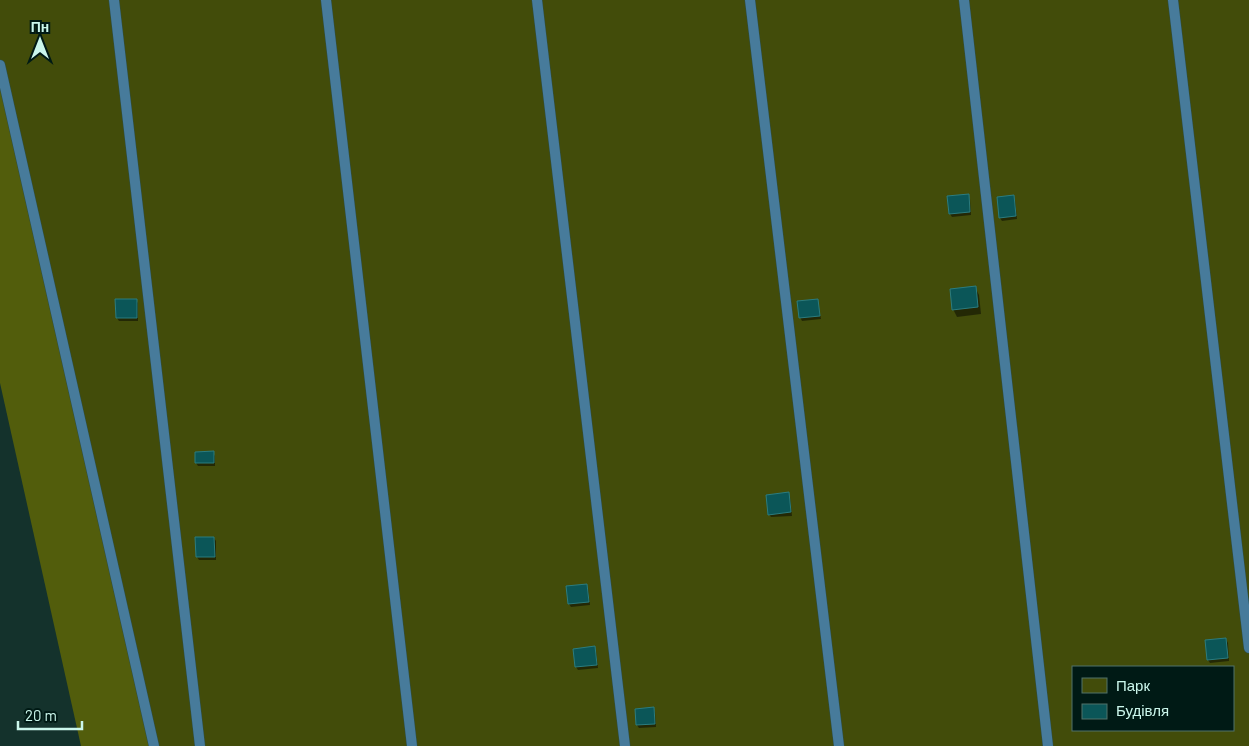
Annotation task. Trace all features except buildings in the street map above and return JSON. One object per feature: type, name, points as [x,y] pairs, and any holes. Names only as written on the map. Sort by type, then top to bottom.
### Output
[{"type":"lane","points":[[114,0],[200,746]]},
{"type":"lane","points":[[326,0],[412,746]]},
{"type":"lane","points":[[537,0],[625,746]]},
{"type":"lane","points":[[750,0],[839,746]]},
{"type":"lane","points":[[964,0],[1048,746]]},
{"type":"lane","points":[[1172,0],[1249,648]]},
{"type":"lane","points":[[0,65],[154,746]]},
{"type":"green space","points":[[0,0],[1249,0],[1249,746],[154,746],[0,65]]},
{"type":"green space","points":[[0,65],[154,746],[81,746],[0,383]]}]
